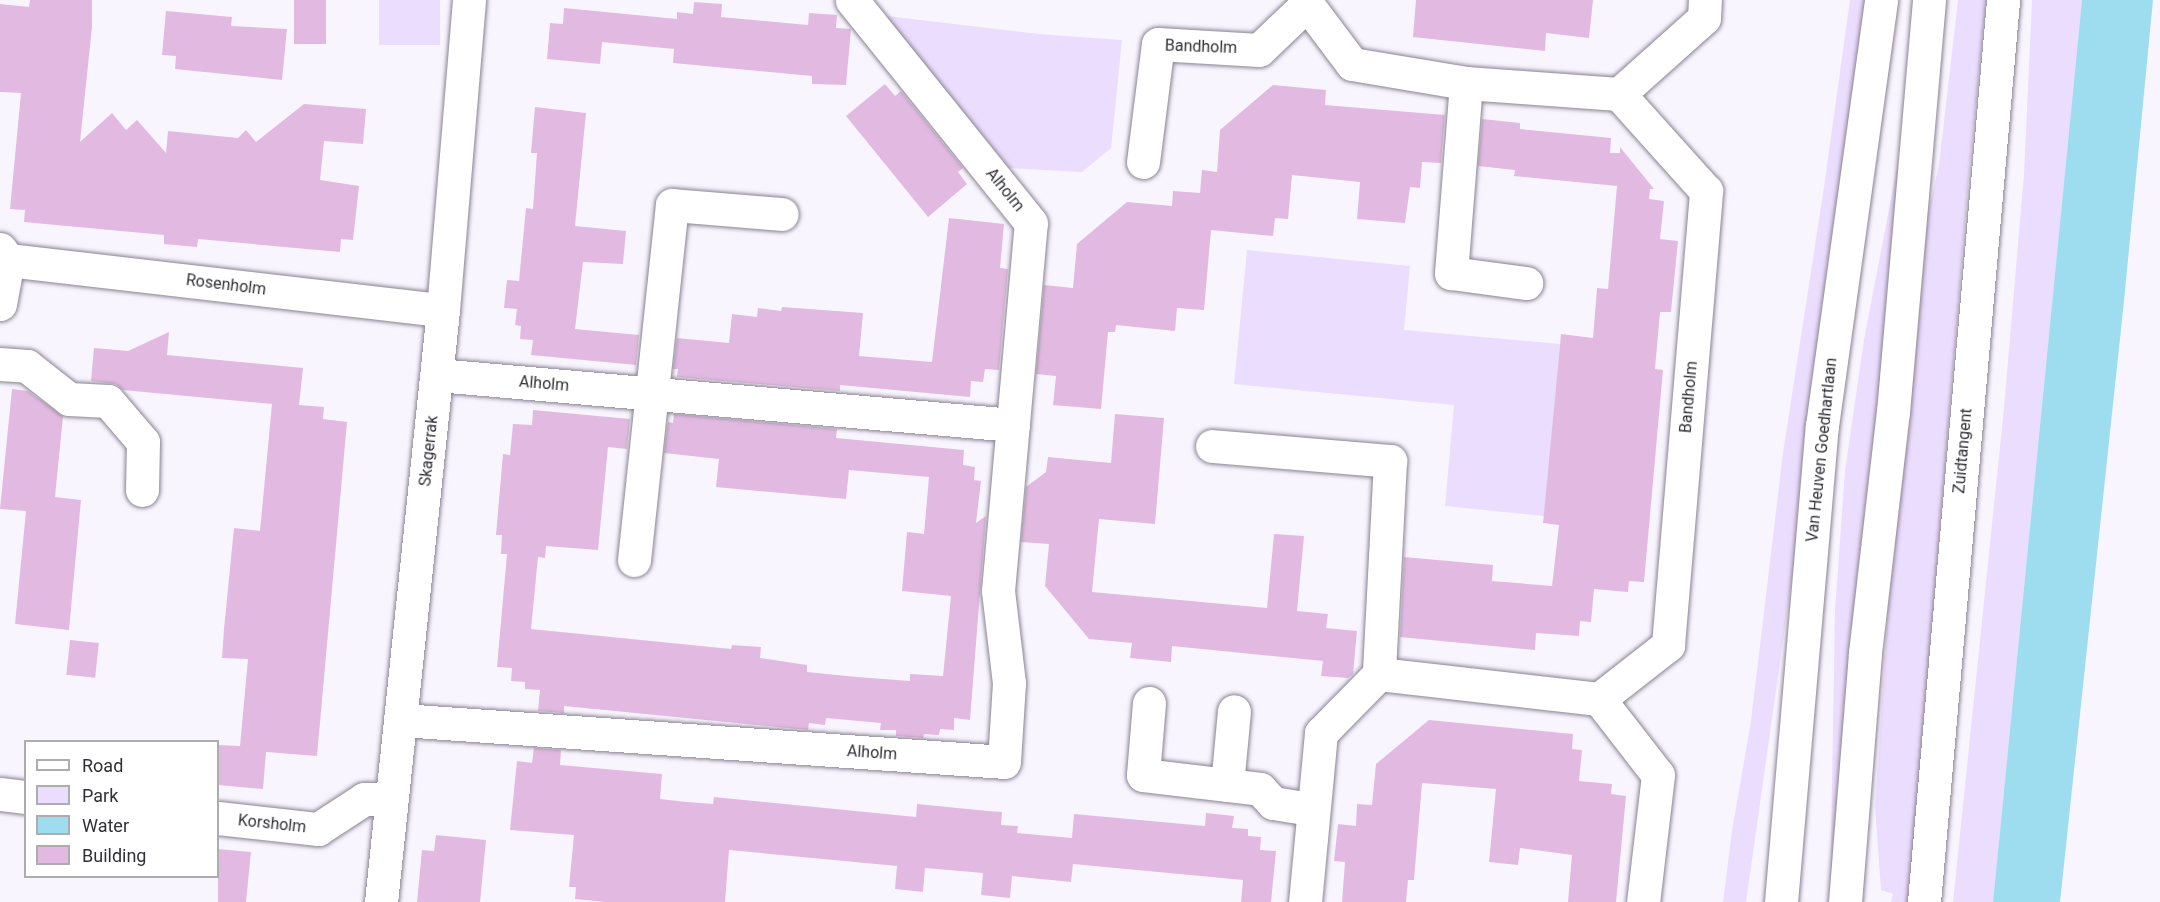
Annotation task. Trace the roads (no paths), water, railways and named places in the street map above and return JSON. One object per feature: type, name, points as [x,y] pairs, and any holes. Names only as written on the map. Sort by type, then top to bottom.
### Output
[{"type":"street","name":"Skagerrak","points":[[381,902],[390,800],[401,720],[444,310],[469,0]]},
{"type":"street","name":"Alholm","points":[[401,720],[1004,762],[1009,683],[998,591],[1031,223],[852,0]]},
{"type":"street","points":[[1619,94],[1704,18],[1705,0]]},
{"type":"street","name":"Van Heuven Goedhartlaan","points":[[1781,902],[1822,426],[1881,0]]},
{"type":"street","points":[[1845,902],[1866,653],[1893,412],[1929,0]]},
{"type":"street","name":"Zuidtangent","points":[[1924,902],[2003,0]]},
{"type":"street","name":"Bandholm","points":[[1143,162],[1158,44],[1259,50],[1305,2],[1352,64],[1466,83],[1619,94],[1706,191],[1668,645],[1599,699]]},
{"type":"street","points":[[1466,83],[1451,273],[1526,283]]},
{"type":"street","points":[[634,560],[672,205],[782,214]]},
{"type":"street","name":"Rosenholm","points":[[0,304],[4,254],[444,310]]},
{"type":"street","points":[[0,364],[27,366],[69,399],[108,402],[143,442],[142,490]]},
{"type":"street","name":"Alholm","points":[[437,375],[1013,424]]},
{"type":"street","points":[[1212,446],[1390,461],[1379,674],[1321,733],[1311,809],[1305,902]]},
{"type":"street","points":[[1379,674],[1599,699],[1658,775],[1643,902]]},
{"type":"street","points":[[1149,703],[1143,775],[1260,789],[1273,803],[1311,809]]},
{"type":"street","points":[[1227,785],[1234,711]]},
{"type":"street","points":[[0,794],[24,797]]},
{"type":"street","name":"Korsholm","points":[[219,818],[318,829],[364,799],[390,800]]},
{"type":"water","points":[[2082,0],[2153,0],[2124,301],[2060,902],[1993,902]]}]
